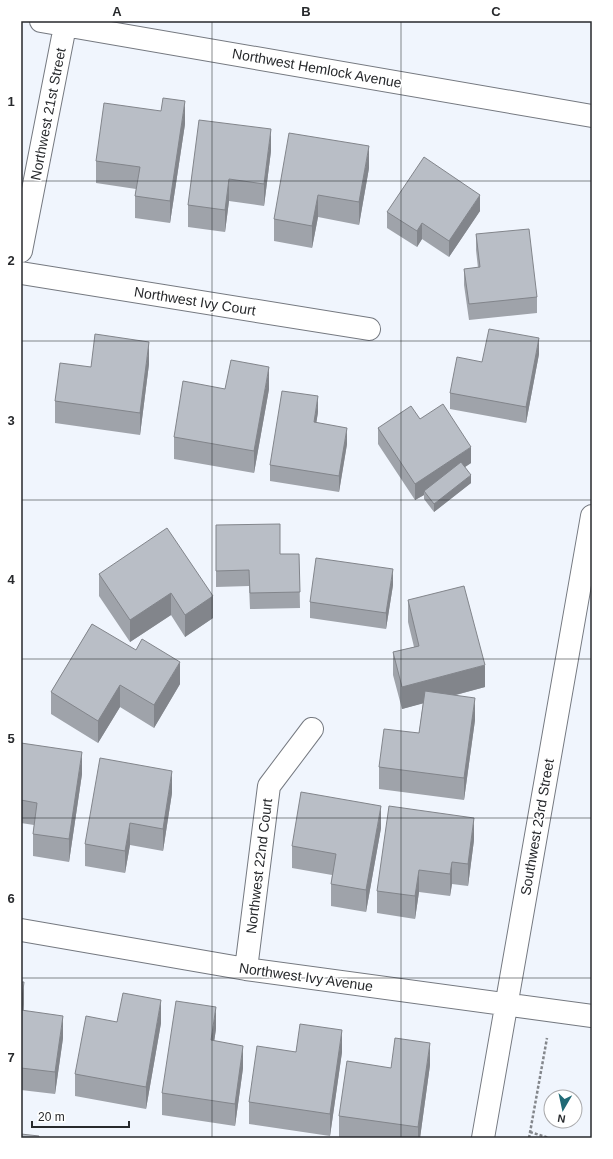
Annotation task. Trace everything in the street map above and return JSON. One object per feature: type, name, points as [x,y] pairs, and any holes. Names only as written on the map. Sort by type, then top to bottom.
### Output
[{"type":"street","name":"Northwest Hemlock Avenue","points":[[41,21],[65,23],[592,116]]},
{"type":"street","name":"Northwest 21st Street","points":[[21,251],[65,23]]},
{"type":"street","name":"Northwest Ivy Court","points":[[21,273],[370,329]]},
{"type":"street","name":"Southwest 23rd Street","points":[[484,1138],[592,516]]},
{"type":"street","name":"Northwest 22nd Court","points":[[246,969],[269,786],[312,729]]},
{"type":"street","name":"Northwest Ivy Avenue","points":[[21,930],[246,969],[592,1016]]},
{"type":"path","points":[[529,1138],[552,1010]]},
{"type":"path","points":[[530,1132],[549,1138]]},
{"type":"building","points":[[163,98],[185,101],[170,201],[135,196],[140,167],[96,161],[104,103],[161,111]]},
{"type":"building","points":[[199,120],[271,129],[264,184],[229,179],[225,210],[188,205]]},
{"type":"building","points":[[289,133],[369,146],[359,202],[318,195],[312,226],[274,219]]},
{"type":"building","points":[[424,157],[480,195],[449,241],[422,223],[417,231],[387,212]]},
{"type":"building","points":[[529,229],[537,297],[469,304],[464,269],[480,267],[476,234]]},
{"type":"building","points":[[489,329],[539,338],[526,407],[450,393],[457,357],[482,362]]},
{"type":"building","points":[[95,334],[149,342],[140,413],[55,401],[60,363],[91,367]]},
{"type":"building","points":[[231,360],[269,367],[254,451],[174,437],[183,381],[225,389]]},
{"type":"building","points":[[282,391],[318,396],[314,422],[347,428],[339,476],[270,465]]},
{"type":"building","points":[[443,404],[471,447],[415,484],[378,428],[411,406],[420,419]]},
{"type":"building","points":[[461,462],[471,475],[434,504],[424,491]]},
{"type":"building","points":[[280,524],[280,554],[299,554],[300,592],[250,593],[249,570],[216,571],[216,525]]},
{"type":"building","points":[[167,528],[213,596],[185,615],[171,593],[130,620],[99,574]]},
{"type":"building","points":[[316,558],[393,569],[386,613],[310,602]]},
{"type":"building","points":[[464,586],[485,665],[402,687],[393,652],[419,646],[408,600]]},
{"type":"building","points":[[92,624],[136,650],[142,639],[180,662],[154,705],[120,685],[98,721],[51,692]]},
{"type":"building","points":[[425,691],[475,698],[464,778],[379,767],[384,729],[419,733]]},
{"type":"building","points":[[21,743],[82,752],[69,839],[33,834],[37,803],[21,800]]},
{"type":"building","points":[[100,758],[172,771],[163,829],[130,823],[125,851],[85,844]]},
{"type":"building","points":[[301,792],[381,806],[366,890],[331,884],[336,854],[292,846]]},
{"type":"building","points":[[389,806],[474,818],[468,864],[452,862],[450,874],[419,870],[415,896],[377,891]]},
{"type":"building","points":[[21,982],[24,982],[21,1006]]},
{"type":"building","points":[[123,993],[161,1000],[146,1087],[75,1074],[86,1016],[117,1022]]},
{"type":"building","points":[[176,1001],[216,1007],[211,1040],[243,1046],[235,1104],[162,1093]]},
{"type":"building","points":[[21,1010],[63,1016],[55,1072],[21,1068]]},
{"type":"building","points":[[300,1024],[342,1030],[330,1114],[249,1102],[257,1046],[296,1052]]},
{"type":"building","points":[[395,1038],[430,1043],[418,1127],[339,1116],[347,1061],[391,1068]]},
{"type":"building","points":[[21,1134],[39,1136],[39,1138],[21,1138]]}]
